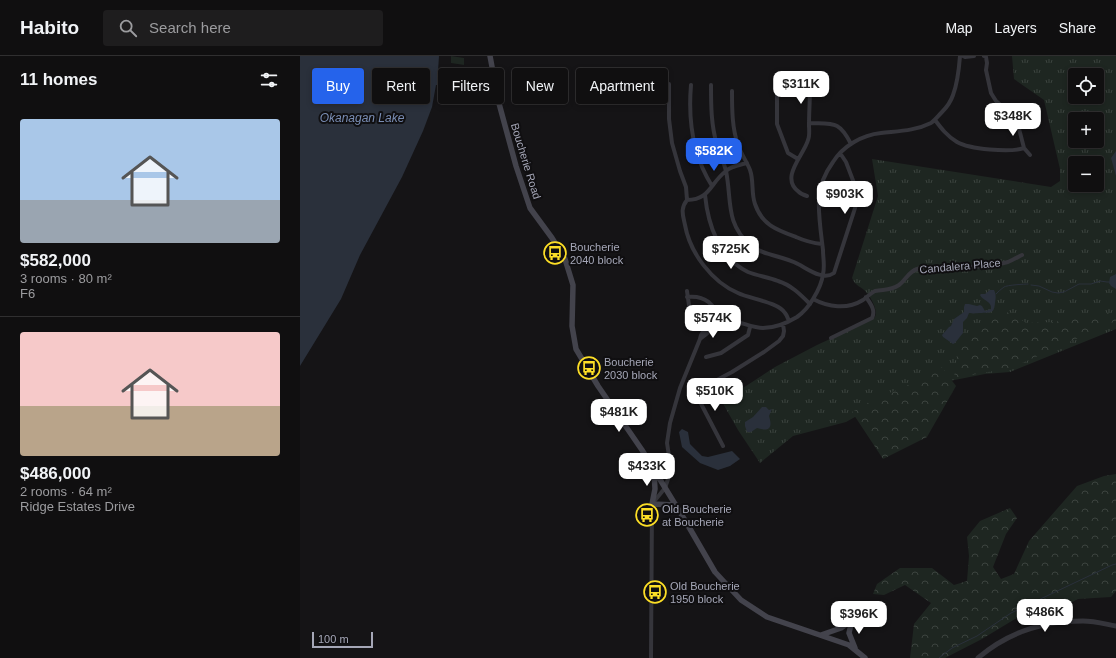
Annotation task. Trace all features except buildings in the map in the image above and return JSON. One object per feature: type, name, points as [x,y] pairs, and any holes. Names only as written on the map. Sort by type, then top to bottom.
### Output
[{"type":"main road","name":"Boucherie Road","points":[[490,56],[497,96],[516,166],[530,208],[565,259],[573,285],[572,326],[576,349],[598,386],[642,450],[715,572],[741,600],[767,617],[849,644],[865,658]]},
{"type":"main road","points":[[668,465],[665,468],[654,470],[655,489],[652,504],[676,505]]},
{"type":"main road","points":[[821,635],[841,628],[852,620],[849,633],[856,650]]},
{"type":"street","points":[[651,658],[652,504],[665,488],[669,476],[669,456],[667,443],[670,423],[680,388],[701,334],[707,328],[720,321],[730,320],[750,327],[772,327],[783,324],[804,312],[820,288],[823,276],[824,263],[819,215],[819,198],[825,175],[833,161],[851,144],[868,136],[879,133],[909,130],[931,123],[944,110],[953,96],[962,56],[974,56]]},
{"type":"street","points":[[984,56],[986,57],[986,70],[991,93],[996,101],[1017,121],[1024,148],[1030,155]]},
{"type":"street","points":[[798,159],[788,153],[777,124],[777,88],[780,81],[783,80],[804,80],[808,83],[810,88],[809,139],[791,175],[792,181],[798,192],[807,196]]},
{"type":"street","points":[[669,84],[669,119],[672,144],[686,187],[687,200],[683,205],[682,211],[692,246],[713,276],[725,286],[737,293],[779,308],[785,312],[789,321]]},
{"type":"street","points":[[691,85],[690,108],[694,142],[707,178],[712,186]]},
{"type":"street","points":[[711,85],[712,125],[726,170],[729,187],[730,208],[738,232],[748,244],[755,249],[794,262],[823,276],[830,276],[834,274],[857,202],[854,183],[846,162],[840,153]]},
{"type":"street","points":[[732,91],[734,128],[738,145],[747,163],[752,178],[754,203],[759,213],[767,223],[775,229],[813,243],[822,244]]},
{"type":"street","points":[[935,120],[947,135],[957,142],[968,146],[1004,150],[1020,150],[1024,148]]},
{"type":"street","points":[[809,123],[832,124],[838,126],[845,132],[851,144]]},
{"type":"street","points":[[687,200],[695,200],[705,195],[726,170],[747,163]]},
{"type":"street","points":[[705,195],[710,227],[716,240],[725,253],[736,264],[748,272],[778,281],[793,288],[810,304]]},
{"type":"street","name":"Candalera Place","points":[[813,299],[822,304],[846,306],[856,303],[875,291],[888,290],[899,285],[916,269],[926,267],[968,268],[992,265],[1009,261],[1022,255]]},
{"type":"street","points":[[686,291],[691,320],[694,327]]},
{"type":"street","points":[[687,297],[701,297],[712,305],[717,312],[720,321]]},
{"type":"street","points":[[831,338],[872,318],[873,310],[866,297]]},
{"type":"street","points":[[697,396],[706,391],[715,381],[764,352],[779,341],[784,336],[783,324]]},
{"type":"street","points":[[706,357],[721,353],[748,335],[750,327]]},
{"type":"street","points":[[692,393],[697,396],[724,446]]},
{"type":"street","points":[[978,658],[990,648],[1016,633],[1046,623],[1084,621],[1116,626]]},
{"type":"green space","points":[[451,56],[464,58],[464,65],[451,63]]},
{"type":"green space","points":[[1012,56],[1116,56],[1116,329],[1010,372],[985,374],[924,386],[887,399],[846,422],[793,436],[760,463],[738,430],[721,400],[775,367],[875,317],[876,311],[872,300],[852,278],[878,196],[872,159],[1051,187],[1060,181],[1060,169],[1044,100],[1014,79]]},
{"type":"green space","points":[[1009,312],[1026,323],[1056,322],[1071,316],[1089,317],[1108,313],[1116,315],[1116,321],[1011,368],[954,378],[958,347],[998,316]]},
{"type":"green space","points":[[940,365],[956,386],[927,437],[883,459],[852,412],[871,401],[915,382]]},
{"type":"green space","points":[[1116,474],[1116,591],[1111,597],[1078,599],[1052,613],[1015,619],[982,639],[945,658],[910,658],[914,624],[931,603],[905,585],[884,595],[873,594],[877,584],[900,568],[932,568],[954,585],[967,581],[969,556],[967,537],[980,521],[1010,508],[1017,518],[1006,534],[993,567],[1001,579],[1014,574],[1029,541],[1077,486],[1104,476]]},
{"type":"water","name":"Okanagan Lake","points":[[300,56],[439,56],[438,85],[436,85],[432,107],[423,131],[402,177],[360,255],[341,299],[300,366]]},
{"type":"water","points":[[1116,151],[1116,176],[1111,158]]},
{"type":"water","points":[[1116,274],[1116,289],[1109,283],[1110,277]]},
{"type":"water","points":[[990,290],[994,290],[996,299],[995,307],[992,312],[969,313],[963,322],[963,333],[955,343],[953,344],[943,337],[942,335],[951,326],[954,319],[964,312],[965,304],[980,305],[985,311],[991,309],[990,304],[980,295],[985,294]]},
{"type":"water","points":[[762,407],[766,407],[769,410],[772,409],[769,416],[769,428],[764,430],[757,428],[751,432],[747,432],[745,422],[753,417]]},
{"type":"water","points":[[682,429],[688,432],[690,444],[702,456],[708,457],[732,451],[740,459],[730,466],[718,470],[700,463],[682,447],[679,432]]},
{"type":"waterway","points":[[1031,285],[1039,286],[1058,293],[1064,292],[1079,284],[1091,284],[1100,281],[1109,282]]},
{"type":"waterway","points":[[996,294],[1006,286],[1028,284]]},
{"type":"waterway","points":[[939,658],[952,648],[977,636],[1011,613],[1116,564]]},
{"type":"place","name":"Boucherie 2040 block","points":[[555,253]]},
{"type":"place","name":"Boucherie 2030 block","points":[[589,368]]},
{"type":"place","name":"Old Boucherie at Boucherie","points":[[647,515]]},
{"type":"place","name":"Old Boucherie 1950 block","points":[[655,592]]}]
